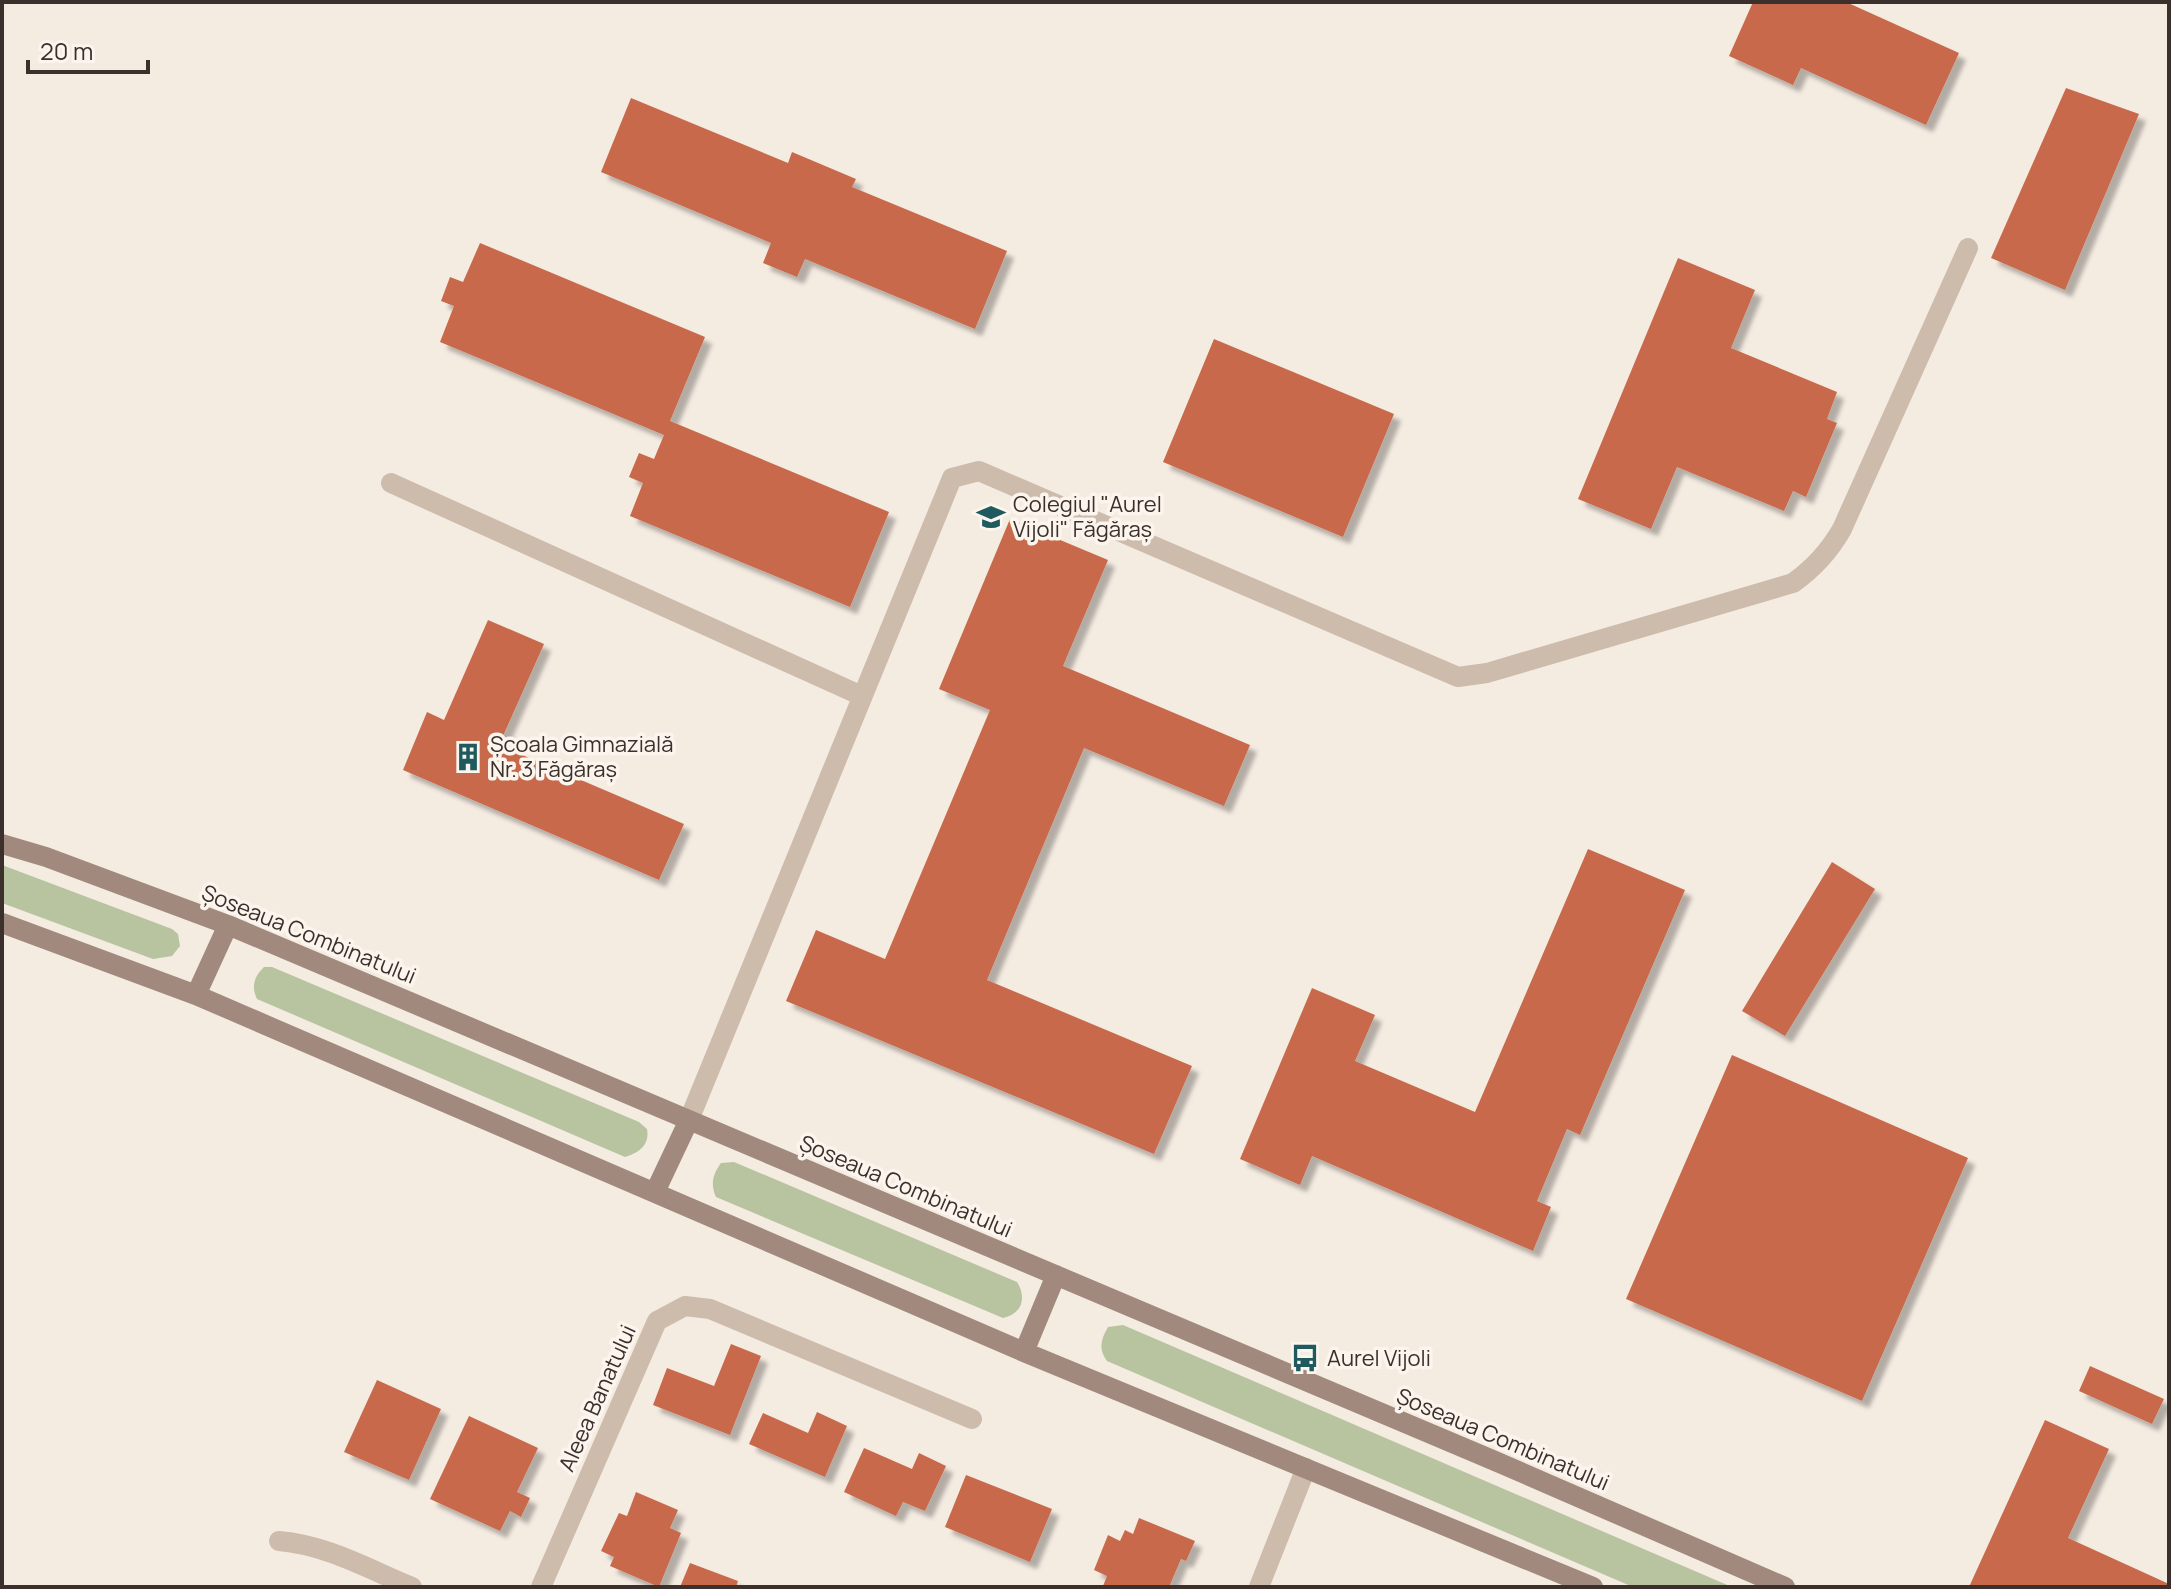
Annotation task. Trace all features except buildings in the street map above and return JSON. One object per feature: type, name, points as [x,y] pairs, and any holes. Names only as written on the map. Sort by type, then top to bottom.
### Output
[{"type":"main road","name":"Șoseaua Combinatului","points":[[2,844],[46,857],[228,925],[1785,1587]]},
{"type":"main road","points":[[2,923],[196,995],[1024,1352],[1593,1587]]},
{"type":"main road","points":[[196,995],[228,925]]},
{"type":"main road","points":[[655,1192],[689,1120]]},
{"type":"main road","points":[[1024,1352],[1056,1275]]},
{"type":"street","points":[[689,1120],[952,478],[979,471],[1458,677],[1487,673],[1793,583],[1821,560],[1842,529],[1968,248]]},
{"type":"street","points":[[391,483],[862,696]]},
{"type":"street","name":"Aleea Banatului","points":[[541,1587],[657,1321],[685,1306],[710,1309],[972,1419]]},
{"type":"street","points":[[1259,1587],[1306,1468]]},
{"type":"street","points":[[279,1541],[300,1543],[343,1556],[412,1587]]},
{"type":"green space","points":[[2,865],[172,929],[178,934],[180,946],[172,956],[153,959],[2,903]]},
{"type":"green space","points":[[264,967],[272,967],[639,1122],[647,1129],[645,1144],[639,1151],[625,1157],[257,999],[254,982]]},
{"type":"green space","points":[[734,1162],[1017,1282],[1022,1294],[1021,1304],[1015,1313],[1003,1318],[716,1197],[713,1179],[716,1171],[721,1163]]},
{"type":"green space","points":[[1123,1325],[1732,1587],[1633,1587],[1107,1361],[1102,1344],[1108,1327]]},
{"type":"place","name":"Colegiul \"Aurel Vijoli\" Făgăraș","points":[[991,517]]},
{"type":"place","name":"Școala Gimnazială Nr. 3 Făgăraș","points":[[468,757]]},
{"type":"place","name":"Aurel Vijoli","points":[[1305,1358]]}]
